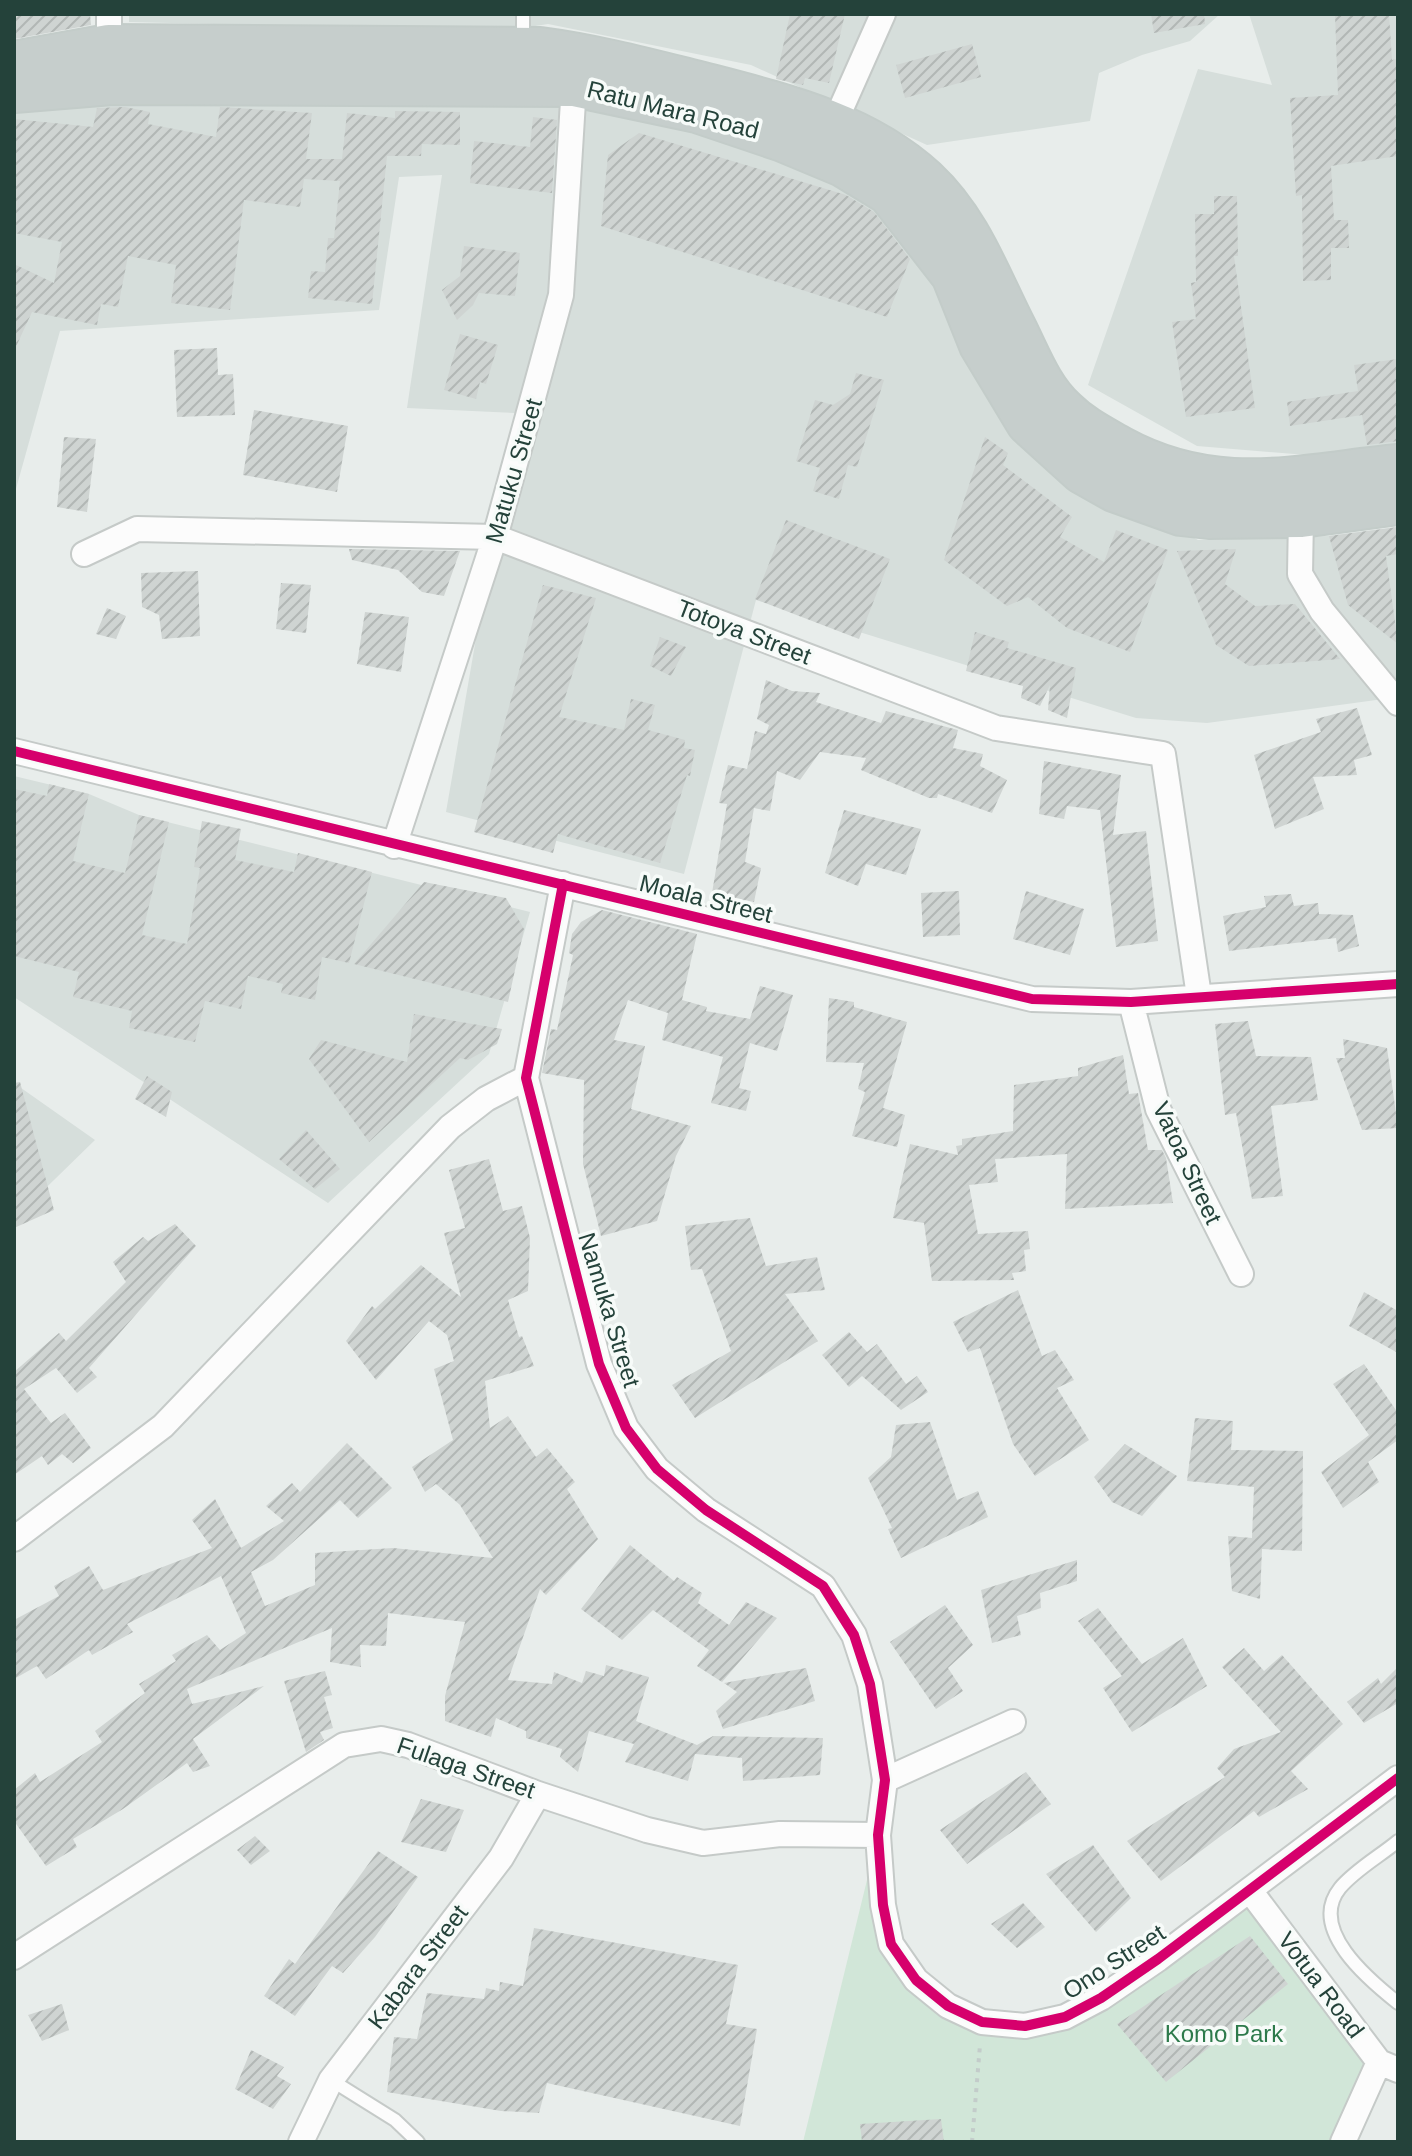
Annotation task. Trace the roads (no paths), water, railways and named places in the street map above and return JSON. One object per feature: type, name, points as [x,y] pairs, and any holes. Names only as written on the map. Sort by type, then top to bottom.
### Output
[{"type":"highway","name":"Ratu Mara Road","points":[[14,63],[110,47],[523,31],[575,54],[650,70],[835,122],[904,161],[950,205],[965,227],[1040,379],[1063,410],[1093,433],[1172,473],[1300,497],[1398,503]]},
{"type":"highway","name":"Ratu Mara Road","points":[[14,91],[110,47],[574,85],[697,111],[783,140],[843,165],[889,193],[953,275],[981,345],[1028,423],[1082,472],[1114,490],[1181,514],[1300,497],[1398,466]]},
{"type":"street","points":[[835,122],[883,14]]},
{"type":"street","name":"Matuku Street","points":[[394,846],[495,537],[535,400],[561,295],[574,85]]},
{"type":"street","points":[[1300,497],[1300,574],[1322,611],[1398,703]]},
{"type":"street","name":"Totoya Street","points":[[84,554],[137,529],[495,537],[996,728],[1163,754],[1199,996]]},
{"type":"street","name":"Moala Street","points":[[14,751],[1032,999],[1131,1002],[1398,984]]},
{"type":"street","name":"Namuka Street","points":[[563,884],[526,1078],[599,1364],[626,1428],[657,1469],[706,1510],[823,1586],[854,1635],[870,1684],[885,1780],[878,1835]]},
{"type":"street","name":"Vatoa Street","points":[[1131,1002],[1158,1109],[1241,1274]]},
{"type":"street","points":[[14,1539],[163,1426],[450,1127],[486,1099],[526,1078]]},
{"type":"street","points":[[885,1780],[1013,1722]]},
{"type":"street","name":"Fulaga Street","points":[[14,1957],[344,1745],[381,1739],[408,1745],[538,1794],[647,1830],[703,1843],[780,1834],[878,1835]]},
{"type":"street","name":"Ono Street","points":[[878,1835],[883,1905],[891,1944],[916,1980],[948,2006],[982,2022],[1025,2026],[1065,2017],[1101,1998],[1251,1892],[1398,1778]]},
{"type":"street","name":"Kabara Street","points":[[301,2142],[331,2080],[501,1858],[538,1794]]},
{"type":"street","name":"Votua Road","points":[[1251,1892],[1388,2066]]},
{"type":"street","points":[[1343,2142],[1388,2066]]},
{"type":"lane","points":[[1398,1841],[1341,1886],[1333,1898],[1330,1913],[1335,1935],[1366,1977],[1398,2003]]},
{"type":"lane","points":[[331,2080],[395,2120],[418,2142]]},
{"type":"park label","name":"Komo Park","points":[[1224,2034]]}]
